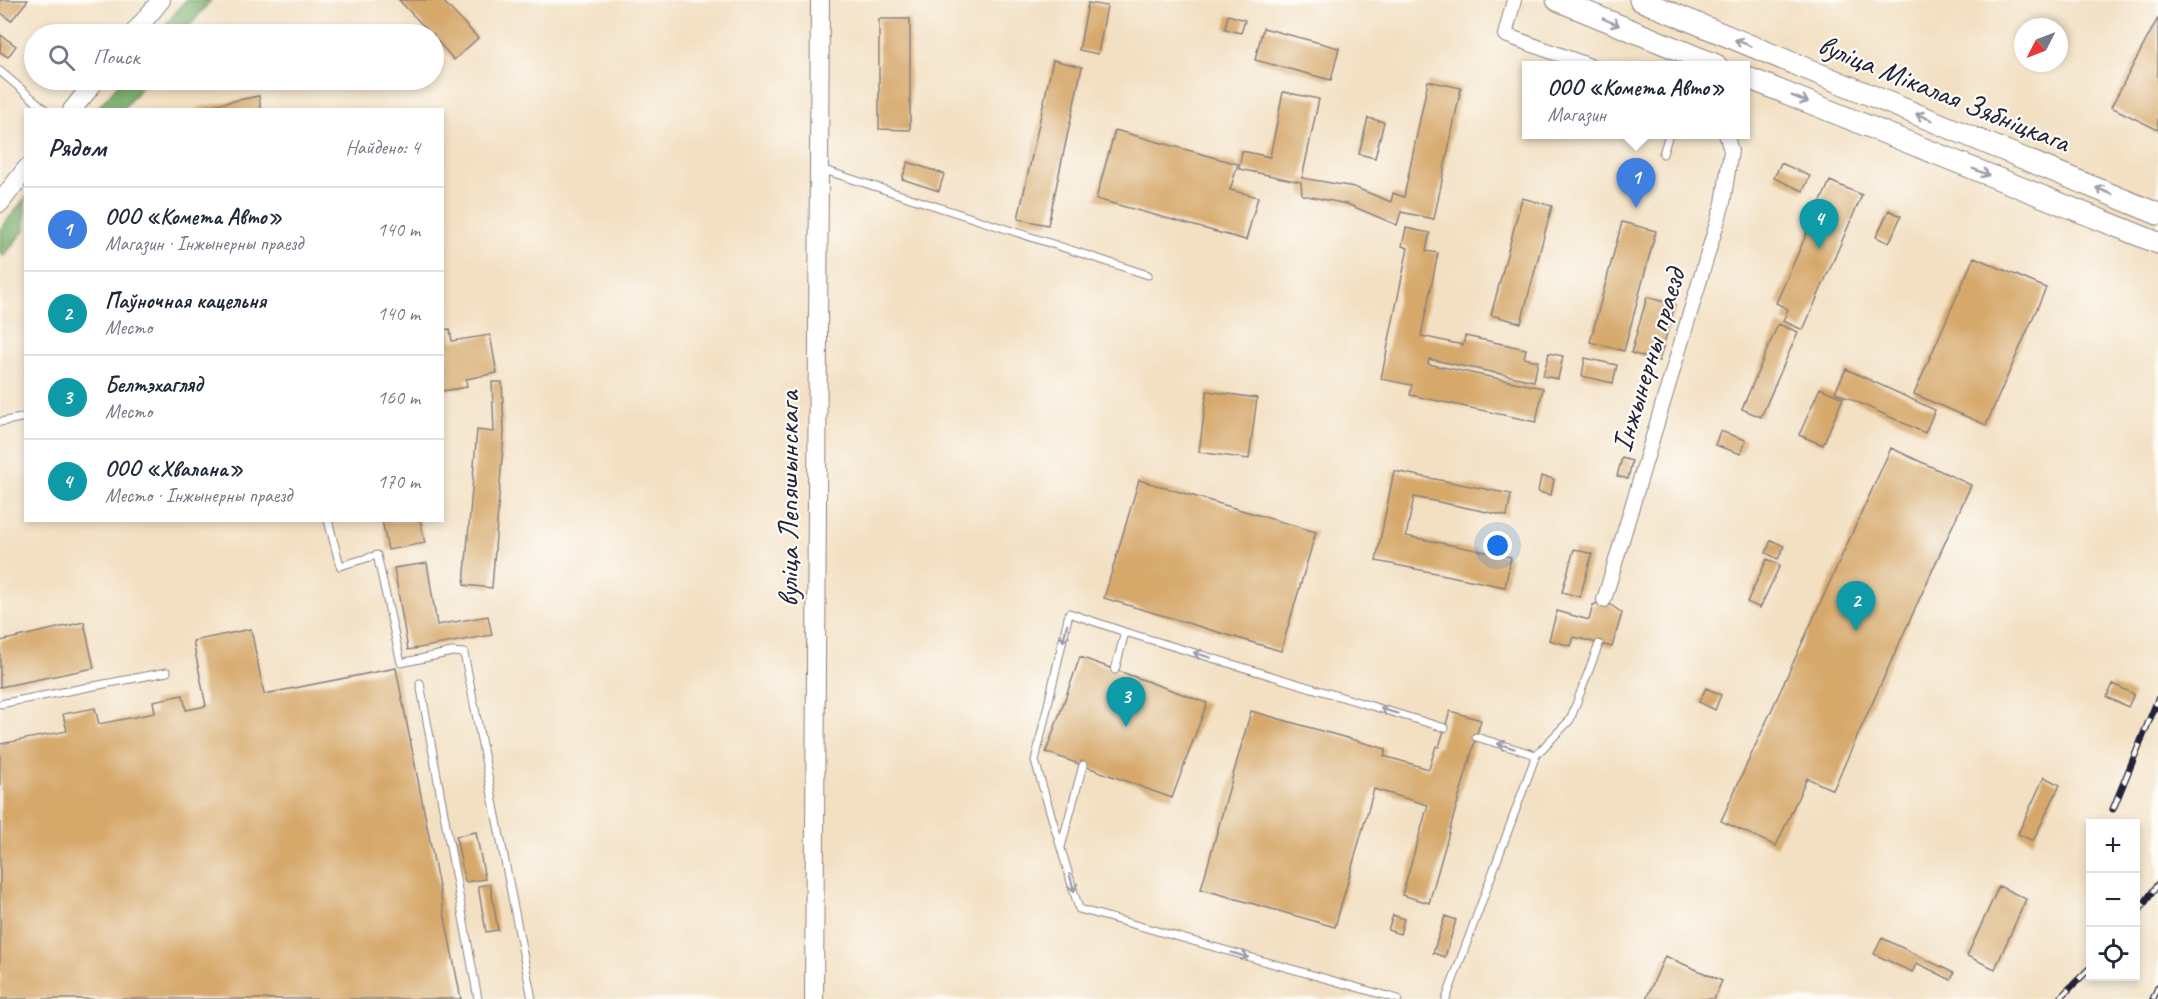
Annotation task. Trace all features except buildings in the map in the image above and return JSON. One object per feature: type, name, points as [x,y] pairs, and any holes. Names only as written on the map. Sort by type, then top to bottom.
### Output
[{"type":"main road","points":[[141,24],[161,0]]},
{"type":"main road","name":"вуліца Лепяшынскага","points":[[814,999],[820,0]]},
{"type":"main road","points":[[1557,0],[1704,61]]},
{"type":"main road","name":"вуліца Мікалая Зябніцкага","points":[[1640,0],[2158,214]]},
{"type":"main road","name":"вуліца Мікалая Зябніцкага","points":[[1750,80],[2158,243]]},
{"type":"main road","points":[[74,108],[88,90]]},
{"type":"main road","points":[[0,203],[24,172]]},
{"type":"street","points":[[1514,0],[1505,35],[1575,61]]},
{"type":"street","name":"Інжынерны праезд","points":[[1604,600],[1724,203],[1731,151],[1727,139]]},
{"type":"lane","points":[[0,71],[44,108]]},
{"type":"lane","points":[[1663,154],[1668,139]]},
{"type":"lane","points":[[819,168],[1148,275]]},
{"type":"lane","points":[[0,422],[24,417]]},
{"type":"lane","points":[[329,522],[340,566],[377,555],[401,663],[452,652],[465,653],[532,999]]},
{"type":"lane","points":[[1398,999],[1079,909],[1035,760],[1069,613],[1445,728]]},
{"type":"lane","points":[[1115,670],[1125,632]]},
{"type":"lane","points":[[1446,999],[1536,755],[1570,720],[1599,644]]},
{"type":"lane","points":[[0,704],[167,672]]},
{"type":"lane","points":[[420,683],[478,999]]},
{"type":"lane","points":[[1476,737],[1536,755]]},
{"type":"lane","points":[[1061,847],[1083,765]]},
{"type":"green space","points":[[186,0],[211,0],[191,24],[166,24]]},
{"type":"green space","points":[[113,90],[139,90],[124,108],[98,108]]},
{"type":"green space","points":[[24,199],[24,230],[4,256],[0,253],[0,230]]},
{"type":"railway","points":[[2113,809],[2158,699]]},
{"type":"railway","points":[[2140,909],[2158,884]]},
{"type":"railway","points":[[2059,999],[2086,972]]},
{"type":"railway","points":[[2153,999],[2158,987]]},
{"type":"place","name":"ООО «Комета Авто»","points":[[1636,208]]},
{"type":"place","name":"ООО «Хвалана»","points":[[1819,249]]},
{"type":"place","name":"Паўночная кацельня","points":[[1856,631]]},
{"type":"place","name":"Белтэхагляд","points":[[1126,727]]}]
